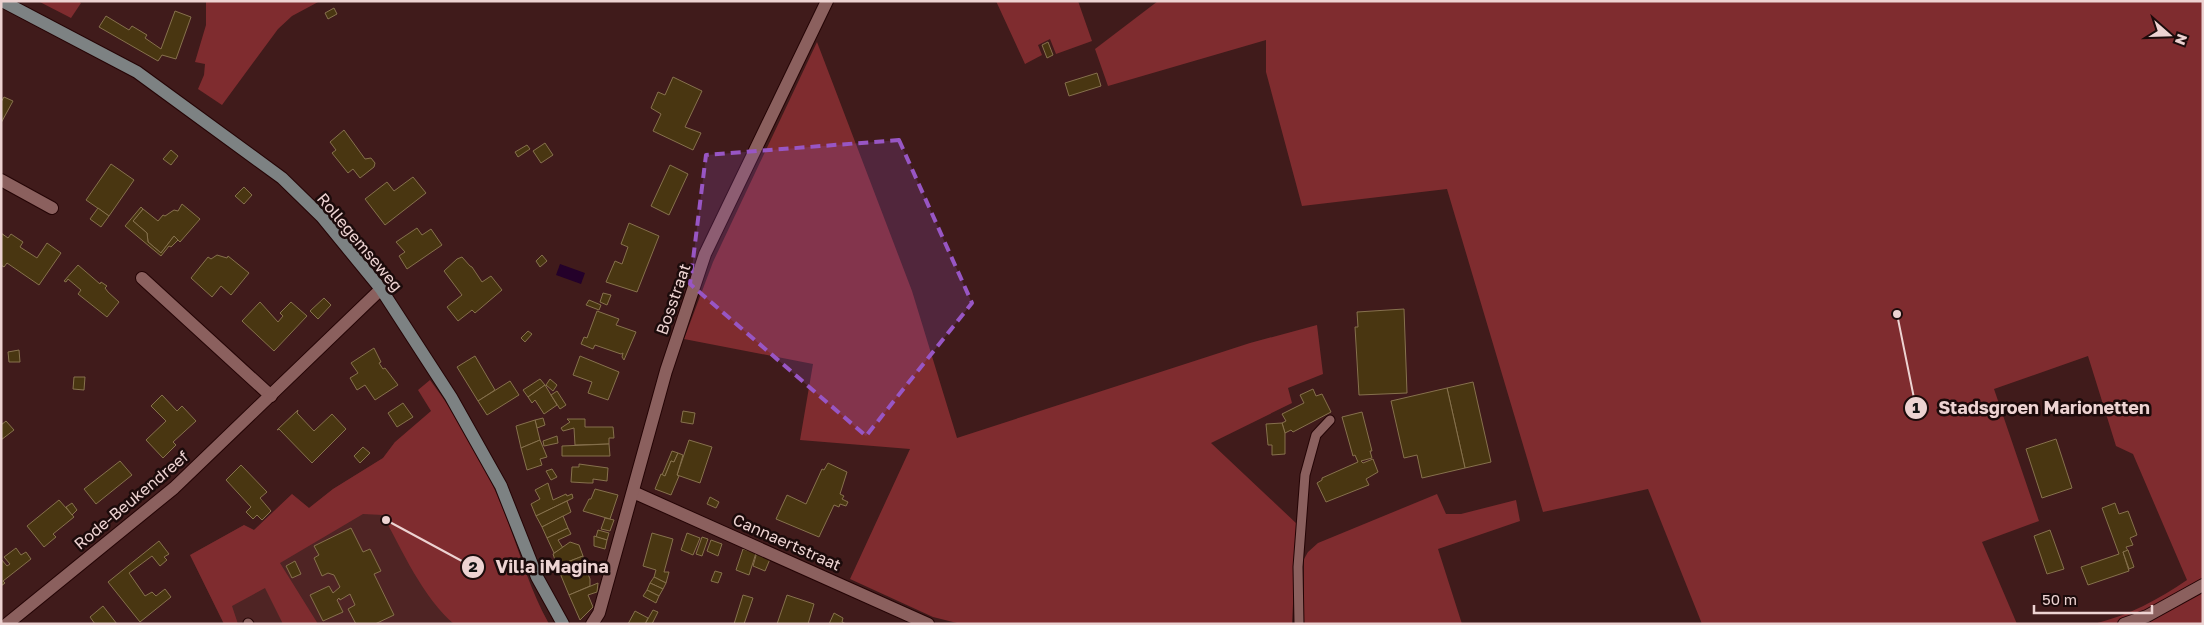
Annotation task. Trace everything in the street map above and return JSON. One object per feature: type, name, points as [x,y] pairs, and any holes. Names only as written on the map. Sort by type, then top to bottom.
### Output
[{"type":"street","name":"Rollegemseweg","points":[[2,1],[136,72],[282,178],[322,217],[381,289],[451,397],[501,486],[538,578],[563,624]]},
{"type":"street","name":"Bosstraat","points":[[592,624],[599,613],[667,366],[705,254],[828,1]]},
{"type":"street","points":[[1,180],[52,208]]},
{"type":"street","points":[[142,278],[271,396]]},
{"type":"street","name":"Rode-Beukendreef","points":[[7,624],[174,488],[381,289]]},
{"type":"street","name":"Cannaertstraat","points":[[633,492],[928,624]]},
{"type":"street","points":[[2124,624],[2147,616],[2203,585]]},
{"type":"lane","points":[[1299,624],[1298,567],[1305,475],[1316,435],[1330,420]]},
{"type":"highlighted area","points":[[899,140],[972,303],[866,436],[690,284],[706,155]]},
{"type":"shaded area","points":[[38,1],[78,1],[81,3],[71,18]]},
{"type":"shaded area","points":[[206,1],[320,1],[292,16],[278,29],[222,105],[198,89],[204,75],[205,64],[195,62],[206,25]]},
{"type":"shaded area","points":[[996,1],[1078,1],[1092,41],[1056,54],[1050,39],[1038,45],[1042,55],[1025,64]]},
{"type":"shaded area","points":[[1158,1],[2203,1],[2203,624],[2094,624],[2143,606],[2187,580],[2133,454],[2116,446],[2088,356],[1994,389],[2039,521],[1982,542],[2017,624],[1702,624],[1648,489],[1543,512],[1447,189],[1302,206],[1266,72],[1266,40],[1108,86],[1095,49]]},
{"type":"shaded area","points":[[817,42],[912,291],[957,438],[1250,343],[1317,325],[1323,374],[1288,388],[1292,403],[1211,443],[1297,524],[1292,624],[961,624],[933,617],[850,579],[910,449],[800,440],[813,364],[684,339],[713,262]]},
{"type":"shaded area","points":[[560,264],[585,273],[581,284],[556,275]]},
{"type":"shaded area","points":[[430,380],[463,429],[491,481],[531,585],[549,624],[454,624],[443,614],[423,587],[405,558],[383,515],[363,514],[280,563],[318,624],[283,624],[265,588],[232,606],[238,624],[224,624],[190,555],[244,525],[254,530],[292,494],[309,508],[333,489],[383,458],[395,442],[431,411],[418,390]]},
{"type":"shaded area","points":[[395,442],[506,515],[532,592],[549,624],[224,624],[190,555],[244,525],[254,530],[292,494],[309,508],[333,489],[383,458]]},
{"type":"shaded area","points":[[1437,494],[1446,514],[1461,514],[1516,500],[1520,521],[1438,549],[1462,624],[1304,624],[1304,559],[1308,552],[1318,543]]},
{"type":"building","points":[[334,8],[337,14],[328,19],[325,13]]},
{"type":"building","points":[[175,11],[191,17],[176,59],[162,55],[158,61],[99,27],[106,16],[129,30],[132,26],[147,35],[145,38],[161,49]]},
{"type":"building","points":[[1048,42],[1053,55],[1047,58],[1042,45]]},
{"type":"building","points":[[1097,73],[1101,86],[1069,96],[1065,83]]},
{"type":"building","points":[[673,77],[702,91],[685,127],[701,133],[693,150],[653,131],[661,114],[651,108],[658,92],[665,95]]},
{"type":"building","points":[[4,97],[13,101],[1,123],[1,102]]},
{"type":"building","points":[[344,130],[365,159],[371,158],[375,163],[374,167],[360,178],[353,169],[348,173],[332,153],[336,150],[330,142]]},
{"type":"building","points":[[545,143],[553,155],[541,163],[533,151]]},
{"type":"building","points":[[527,145],[530,149],[518,157],[515,152]]},
{"type":"building","points":[[171,150],[178,156],[171,165],[163,159]]},
{"type":"building","points":[[111,164],[134,180],[109,216],[86,200]]},
{"type":"building","points":[[670,165],[688,174],[669,215],[651,206]]},
{"type":"building","points":[[413,177],[426,193],[385,225],[365,199],[387,182],[394,191]]},
{"type":"building","points":[[244,187],[252,195],[244,204],[235,196]]},
{"type":"building","points":[[182,204],[200,219],[180,242],[174,236],[161,253],[148,242],[147,233],[133,221],[143,209],[158,221],[163,215],[165,216],[174,210],[178,211]]},
{"type":"building","points":[[141,207],[143,209],[133,221],[147,233],[148,242],[161,253],[174,236],[178,240],[171,247],[169,246],[161,256],[125,226]]},
{"type":"building","points":[[98,208],[109,216],[101,227],[90,219]]},
{"type":"building","points":[[629,223],[659,236],[637,292],[606,282],[615,261],[622,264],[628,247],[621,244]]},
{"type":"building","points":[[417,228],[422,235],[431,229],[442,245],[407,269],[399,256],[405,252],[396,242]]},
{"type":"building","points":[[1,233],[8,238],[11,234],[23,242],[20,247],[37,258],[47,243],[61,253],[39,285],[7,263],[4,267],[1,265]]},
{"type":"building","points":[[217,255],[227,258],[228,256],[249,273],[231,295],[221,286],[212,297],[191,278],[208,257],[211,259]]},
{"type":"building","points":[[542,255],[547,261],[540,267],[536,261]]},
{"type":"building","points":[[462,257],[472,267],[482,282],[491,276],[502,290],[475,313],[472,310],[458,321],[447,307],[462,295],[444,271]]},
{"type":"building","points":[[78,265],[100,284],[101,282],[107,286],[105,288],[108,292],[119,302],[107,317],[78,294],[81,290],[68,279],[66,282],[64,281]]},
{"type":"building","points":[[603,293],[611,295],[607,305],[600,302]]},
{"type":"building","points":[[324,298],[331,305],[318,319],[310,311]]},
{"type":"building","points":[[589,300],[601,305],[599,310],[586,305]]},
{"type":"building","points":[[260,302],[278,322],[283,316],[280,313],[291,302],[307,316],[274,351],[242,321]]},
{"type":"building","points":[[1404,309],[1407,393],[1359,395],[1355,327],[1358,327],[1357,312]]},
{"type":"building","points":[[597,311],[619,319],[616,325],[636,332],[624,360],[622,357],[623,353],[621,354],[595,345],[593,349],[581,344],[584,337],[587,338]]},
{"type":"building","points":[[528,331],[532,334],[525,342],[521,338]]},
{"type":"building","points":[[374,348],[381,362],[379,363],[398,385],[375,400],[365,385],[357,390],[350,378],[358,373],[351,363]]},
{"type":"building","points":[[19,350],[20,362],[9,362],[8,352]]},
{"type":"building","points":[[475,356],[495,390],[478,401],[457,367]]},
{"type":"building","points":[[580,356],[619,372],[608,400],[588,393],[592,382],[573,375]]},
{"type":"building","points":[[74,377],[85,377],[84,390],[73,389]]},
{"type":"building","points":[[540,379],[545,385],[528,397],[523,390]]},
{"type":"building","points":[[550,379],[557,385],[553,391],[546,385]]},
{"type":"building","points":[[510,381],[519,395],[487,415],[478,401]]},
{"type":"building","points":[[1473,382],[1491,462],[1465,468],[1447,388]]},
{"type":"building","points":[[545,385],[557,405],[544,414],[535,400],[532,403],[528,397]]},
{"type":"building","points":[[1447,388],[1465,468],[1422,478],[1417,455],[1404,458],[1391,401]]},
{"type":"building","points":[[1313,389],[1316,396],[1322,394],[1331,412],[1293,432],[1291,430],[1285,433],[1282,423],[1286,421],[1282,414],[1304,403],[1300,395]]},
{"type":"building","points":[[557,391],[566,405],[560,409],[551,395]]},
{"type":"building","points":[[162,395],[177,411],[182,406],[196,421],[173,442],[176,445],[163,458],[146,440],[166,421],[151,406]]},
{"type":"building","points":[[403,403],[413,417],[397,427],[388,413]]},
{"type":"building","points":[[298,410],[297,413],[314,431],[332,414],[346,429],[312,463],[279,429],[277,430]]},
{"type":"building","points":[[683,411],[695,413],[693,424],[681,422]]},
{"type":"building","points":[[1362,412],[1372,458],[1361,461],[1363,463],[1373,459],[1378,472],[1366,479],[1369,485],[1326,502],[1317,483],[1322,478],[1358,462],[1355,455],[1353,456],[1342,417]]},
{"type":"building","points":[[543,418],[545,425],[537,428],[535,420]]},
{"type":"building","points":[[567,419],[585,419],[585,427],[613,427],[614,438],[609,438],[609,444],[575,445],[574,428],[563,431],[561,428],[570,422]]},
{"type":"building","points":[[535,420],[540,440],[521,448],[516,426]]},
{"type":"building","points":[[6,421],[14,430],[1,440],[1,425]]},
{"type":"building","points":[[1282,423],[1285,433],[1285,454],[1272,455],[1272,445],[1268,445],[1266,424]]},
{"type":"building","points":[[557,436],[558,443],[544,446],[543,441]]},
{"type":"building","points":[[2056,439],[2072,488],[2042,498],[2026,449]]},
{"type":"building","points":[[540,440],[547,457],[540,459],[542,465],[527,470],[521,448]]},
{"type":"building","points":[[689,440],[712,447],[700,483],[677,475]]},
{"type":"building","points":[[609,444],[610,456],[562,456],[562,446]]},
{"type":"building","points":[[363,447],[370,453],[360,463],[354,456]]},
{"type":"building","points":[[672,451],[678,453],[674,462],[671,461],[665,476],[662,475]]},
{"type":"building","points":[[678,453],[683,455],[677,475],[679,476],[671,495],[655,489],[661,474],[665,476],[671,461],[674,462]]},
{"type":"building","points":[[120,461],[132,475],[96,504],[84,489]]},
{"type":"building","points":[[828,463],[847,472],[840,494],[844,496],[842,499],[848,502],[846,506],[840,504],[839,507],[834,505],[819,537],[776,519],[787,495],[806,504],[822,469],[824,470]]},
{"type":"building","points":[[579,464],[608,468],[607,481],[593,479],[593,483],[571,482],[572,467],[579,467]]},
{"type":"building","points":[[241,465],[267,492],[260,498],[271,511],[262,520],[257,515],[253,519],[246,512],[251,507],[226,480]]},
{"type":"building","points":[[552,469],[557,477],[551,480],[546,471]]},
{"type":"building","points":[[548,483],[553,500],[566,494],[567,496],[572,494],[573,498],[536,516],[531,504],[540,499],[535,490]]},
{"type":"building","points":[[595,489],[618,495],[610,519],[583,511]]},
{"type":"building","points":[[710,497],[719,502],[716,508],[707,504]]},
{"type":"building","points":[[59,500],[74,517],[53,534],[56,537],[44,547],[27,526]]},
{"type":"building","points":[[567,501],[571,512],[542,527],[536,516]]},
{"type":"building","points":[[72,503],[77,510],[72,515],[66,507]]},
{"type":"building","points":[[2115,503],[2119,514],[2128,511],[2137,535],[2130,538],[2133,545],[2126,547],[2128,551],[2123,552],[2129,571],[2088,585],[2081,567],[2119,554],[2102,508]]},
{"type":"building","points":[[563,516],[568,528],[547,538],[542,527]]},
{"type":"building","points":[[605,518],[614,520],[610,531],[601,529]]},
{"type":"building","points":[[351,528],[363,552],[370,549],[381,571],[374,574],[394,615],[375,624],[356,624],[348,609],[355,605],[350,594],[337,600],[343,612],[323,621],[310,595],[329,586],[333,593],[340,587],[334,575],[328,573],[322,576],[314,558],[319,555],[314,546]]},
{"type":"building","points":[[568,528],[571,534],[558,540],[563,548],[554,553],[547,538]]},
{"type":"building","points":[[598,530],[609,533],[607,540],[596,537]]},
{"type":"building","points":[[2050,530],[2064,569],[2047,574],[2034,536]]},
{"type":"building","points":[[652,533],[673,539],[664,572],[669,572],[666,583],[654,577],[656,570],[643,566]]},
{"type":"building","points":[[687,533],[700,538],[693,555],[681,550]]},
{"type":"building","points":[[594,536],[607,540],[605,549],[594,546]]},
{"type":"building","points":[[702,537],[708,539],[702,556],[696,554]]},
{"type":"building","points":[[711,540],[722,544],[718,556],[707,551]]},
{"type":"building","points":[[159,541],[169,554],[164,557],[167,560],[160,566],[152,556],[129,573],[145,596],[152,592],[156,596],[165,589],[171,597],[140,622],[108,582]]},
{"type":"building","points":[[570,542],[579,545],[583,556],[557,566],[553,554]]},
{"type":"building","points":[[16,548],[21,555],[26,552],[31,559],[3,581],[5,583],[1,586],[1,559],[7,566],[10,564],[4,557]]},
{"type":"building","points":[[743,549],[756,553],[749,575],[736,570]]},
{"type":"building","points":[[2128,550],[2134,567],[2129,569],[2123,552]]},
{"type":"building","points":[[757,552],[770,559],[765,571],[753,566]]},
{"type":"building","points":[[583,556],[584,564],[582,565],[590,579],[590,586],[569,595],[557,566]]},
{"type":"building","points":[[295,561],[301,574],[292,578],[286,566]]},
{"type":"building","points":[[715,571],[722,573],[718,583],[711,581]]},
{"type":"building","points":[[654,577],[666,583],[663,589],[650,583]]},
{"type":"building","points":[[598,583],[597,592],[588,595],[593,607],[580,620],[569,595]]},
{"type":"building","points":[[650,583],[663,589],[659,596],[647,590]]},
{"type":"building","points":[[647,590],[659,596],[656,603],[643,596]]},
{"type":"building","points":[[743,595],[753,598],[744,624],[734,624]]},
{"type":"building","points":[[787,595],[814,604],[808,624],[777,624]]},
{"type":"building","points":[[103,606],[117,624],[95,624],[90,617]]},
{"type":"building","points":[[653,610],[658,612],[652,624],[645,624]]},
{"type":"building","points":[[635,611],[648,618],[645,624],[628,624]]},
{"type":"building","points":[[834,613],[843,618],[842,622],[846,624],[829,624]]},
{"type":"place","name":"Stadsgroen Marionetten","points":[[1897,314]]},
{"type":"place","name":"Vil!a iMagina","points":[[386,520]]}]
